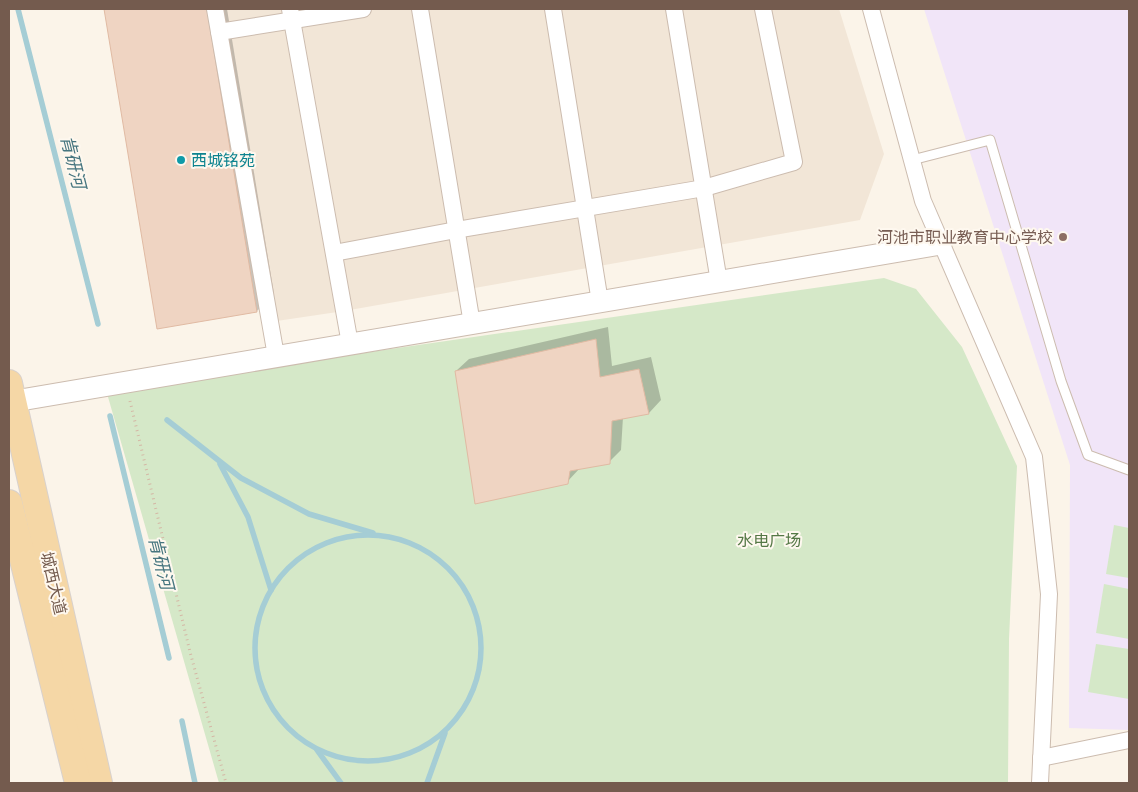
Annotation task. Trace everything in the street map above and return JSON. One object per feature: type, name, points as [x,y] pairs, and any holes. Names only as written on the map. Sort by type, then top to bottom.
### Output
[{"type":"main road","name":"城西大道","points":[[10,395],[99,783]]},
{"type":"main road","name":"城西大道","points":[[9,503],[78,783]]},
{"type":"street","points":[[215,9],[276,356]]},
{"type":"street","points":[[219,32],[291,14],[363,9]]},
{"type":"street","points":[[420,9],[472,324]]},
{"type":"street","points":[[553,9],[600,302]]},
{"type":"street","points":[[674,9],[719,282]]},
{"type":"street","points":[[334,253],[456,230],[704,188],[794,162],[763,9]]},
{"type":"street","points":[[871,9],[923,201],[1034,457],[1049,594],[1040,783]]},
{"type":"street","points":[[291,14],[350,344]]},
{"type":"street","points":[[10,395],[126,382],[941,244]]},
{"type":"street","points":[[1042,758],[1129,740]]},
{"type":"lane","points":[[912,160],[990,140],[1061,381],[1088,455],[1129,470]]},
{"type":"path","points":[[126,382],[190,652],[226,783]]},
{"type":"shaded area","points":[[215,9],[839,9],[884,154],[860,220],[344,311],[270,322]]},
{"type":"shaded area","name":"河池市职业教育中心学校","points":[[924,9],[1129,9],[1129,730],[1069,728],[1070,465]]},
{"type":"green space","name":"水电广场","points":[[884,278],[916,289],[962,347],[1017,466],[1009,639],[1008,783],[219,783],[106,390]]},
{"type":"green space","points":[[1114,525],[1129,528],[1129,578],[1106,574]]},
{"type":"green space","points":[[1104,584],[1129,589],[1129,639],[1096,633]]},
{"type":"green space","points":[[1096,644],[1129,649],[1129,699],[1088,692]]},
{"type":"building","name":"西城铭苑","points":[[104,9],[207,9],[257,312],[157,329]]},
{"type":"building","points":[[596,339],[600,377],[639,369],[649,414],[612,421],[610,464],[570,471],[568,484],[475,504],[455,371]]},
{"type":"waterway","name":"肯研河","points":[[18,9],[98,324]]},
{"type":"waterway","name":"肯研河","points":[[110,416],[169,658]]},
{"type":"waterway","points":[[167,420],[241,478],[309,514],[373,533]]},
{"type":"waterway","points":[[220,464],[248,517],[271,590]]},
{"type":"waterway","points":[[357,535],[379,535],[411,543],[421,548],[440,560],[456,576],[473,605],[479,626],[481,648],[479,670],[473,691],[456,720],[440,736],[411,753],[379,761],[357,761],[325,753],[315,748],[296,736],[280,720],[263,691],[255,659],[255,637],[263,605],[268,595],[280,576],[296,560],[325,543],[357,535]]},
{"type":"waterway","name":"肯研河","points":[[182,721],[195,783]]},
{"type":"waterway","points":[[427,783],[445,733]]},
{"type":"waterway","points":[[317,750],[341,783]]},
{"type":"place","name":"西城铭苑","points":[[181,160]]},
{"type":"place","name":"河池市职业教育中心学校","points":[[1063,237]]}]
